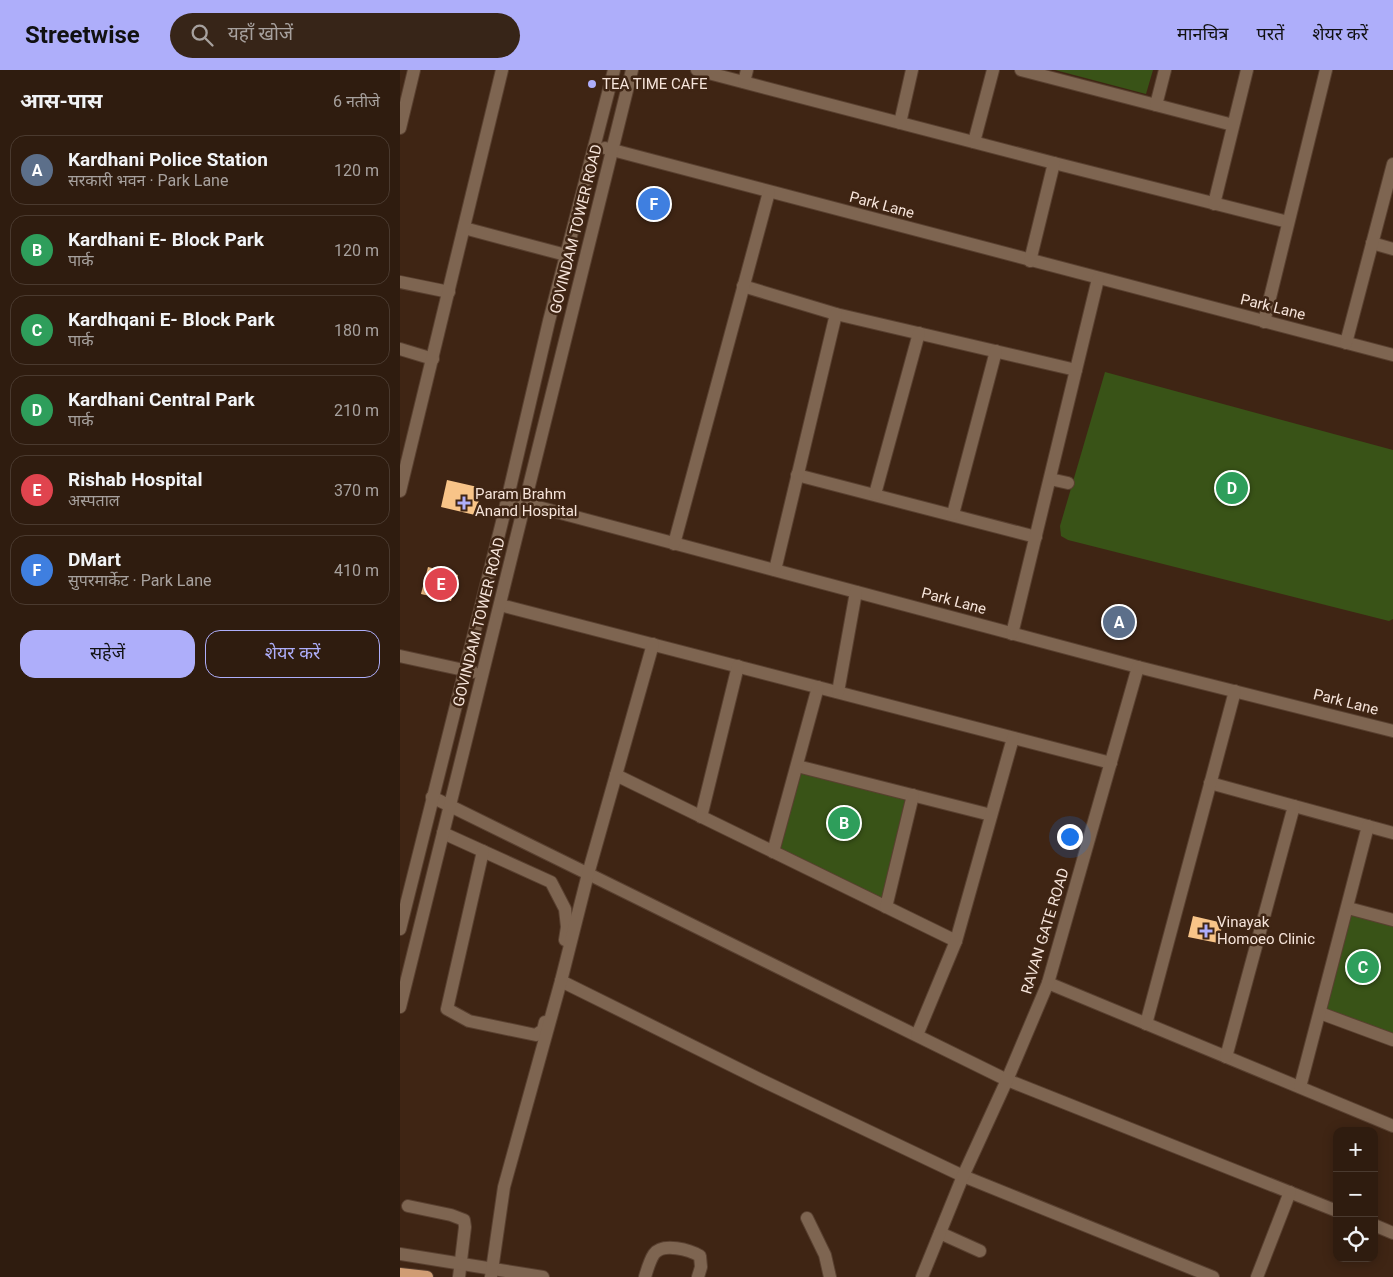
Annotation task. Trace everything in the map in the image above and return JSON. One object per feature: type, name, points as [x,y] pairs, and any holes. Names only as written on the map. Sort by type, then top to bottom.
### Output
[{"type":"main road","points":[[400,1274],[427,1277]]},
{"type":"street","points":[[400,128],[414,70]]},
{"type":"street","points":[[400,491],[502,70]]},
{"type":"street","name":"GOVINDAM TOWER ROAD","points":[[400,929],[432,797],[466,670],[549,321],[614,70]]},
{"type":"street","name":"GOVINDAM TOWER ROAD","points":[[400,1008],[632,70]]},
{"type":"street","points":[[697,70],[745,76],[900,123],[1288,222]]},
{"type":"street","points":[[900,123],[912,70]]},
{"type":"street","points":[[974,142],[993,70]]},
{"type":"street","points":[[1020,70],[1234,124]]},
{"type":"street","points":[[1156,105],[1165,70]]},
{"type":"street","points":[[1214,204],[1247,70]]},
{"type":"street","points":[[1264,322],[1326,70]]},
{"type":"street","name":"Park Lane","points":[[594,146],[1393,355]]},
{"type":"street","points":[[1030,261],[1054,163]]},
{"type":"street","points":[[1346,343],[1393,164]]},
{"type":"street","points":[[674,544],[768,192]]},
{"type":"street","points":[[464,228],[566,255]]},
{"type":"street","points":[[1372,244],[1393,249]]},
{"type":"street","points":[[1012,634],[1098,279]]},
{"type":"street","points":[[400,282],[449,292]]},
{"type":"street","points":[[743,286],[836,314],[1076,370]]},
{"type":"street","points":[[774,570],[836,314]]},
{"type":"street","points":[[875,494],[919,333]]},
{"type":"street","points":[[400,349],[433,359]]},
{"type":"street","points":[[953,514],[996,351]]},
{"type":"street","points":[[798,475],[1036,537]]},
{"type":"street","points":[[1050,479],[1068,483]]},
{"type":"street","name":"Park Lane","points":[[508,498],[1138,667],[1392,726]]},
{"type":"street","points":[[838,692],[856,592]]},
{"type":"street","points":[[500,606],[1111,763]]},
{"type":"street","points":[[491,1273],[504,1187],[588,874],[653,644]]},
{"type":"street","points":[[400,656],[482,675]]},
{"type":"street","points":[[701,817],[738,666]]},
{"type":"street","name":"RAVAN GATE ROAD","points":[[922,1277],[963,1176],[1007,1080],[1048,983],[1138,667]]},
{"type":"street","points":[[773,852],[818,687]]},
{"type":"street","points":[[1146,1024],[1235,691]]},
{"type":"street","points":[[916,1035],[956,941],[1013,738]]},
{"type":"street","points":[[797,766],[991,814]]},
{"type":"street","points":[[616,775],[956,941]]},
{"type":"street","points":[[1210,783],[1393,833]]},
{"type":"street","points":[[886,907],[913,795]]},
{"type":"street","points":[[432,797],[1007,1080],[1333,1208]]},
{"type":"street","points":[[1226,1057],[1294,806]]},
{"type":"street","points":[[1300,1087],[1368,826]]},
{"type":"street","points":[[443,833],[483,851],[551,882],[565,909],[567,927],[565,944],[543,1030],[536,1035],[469,1021],[447,1009],[483,851]]},
{"type":"street","points":[[1348,908],[1393,920]]},
{"type":"street","points":[[561,980],[763,1081],[963,1176],[1213,1277]]},
{"type":"street","points":[[1048,983],[1393,1126]]},
{"type":"street","points":[[1320,1014],[1393,1040]]},
{"type":"street","points":[[1257,1277],[1290,1192]]},
{"type":"street","points":[[408,1206],[459,1217],[464,1220],[465,1227],[459,1277]]},
{"type":"street","points":[[807,1218],[825,1256],[830,1277]]},
{"type":"street","points":[[1378,1227],[1393,1233]]},
{"type":"street","points":[[940,1233],[980,1251]]},
{"type":"street","points":[[645,1277],[654,1254],[661,1249],[667,1248],[694,1253],[700,1256],[701,1267],[698,1277]]},
{"type":"street","points":[[400,1254],[461,1262],[491,1273],[543,1277]]},
{"type":"green space","points":[[1055,70],[1153,70],[1146,94]]},
{"type":"green space","points":[[1105,372],[1393,450],[1393,619],[1389,621],[1068,540],[1061,536],[1060,526]]},
{"type":"green space","points":[[797,766],[913,795],[886,907],[773,852]]},
{"type":"green space","points":[[1348,908],[1393,920],[1393,1040],[1320,1013]]},
{"type":"building","points":[[447,480],[482,488],[475,515],[441,507]]},
{"type":"building","points":[[428,567],[458,575],[451,601],[421,594]]},
{"type":"building","points":[[1193,916],[1223,923],[1218,943],[1188,937]]},
{"type":"place","name":"TEA TIME CAFE","points":[[592,84]]},
{"type":"place","name":"DMart","points":[[654,204]]},
{"type":"place","name":"Kardhani Central Park","points":[[1232,488]]},
{"type":"place","name":"Param Brahm Anand Hospital","points":[[464,503]]},
{"type":"place","name":"Rishab Hospital","points":[[441,584]]},
{"type":"place","name":"Kardhani Police Station","points":[[1119,622]]},
{"type":"place","name":"Kardhani E- Block Park","points":[[844,823]]},
{"type":"place","name":"Vinayak Homoeo Clinic","points":[[1206,931]]},
{"type":"place","name":"Kardhqani E- Block Park","points":[[1363,967]]}]
